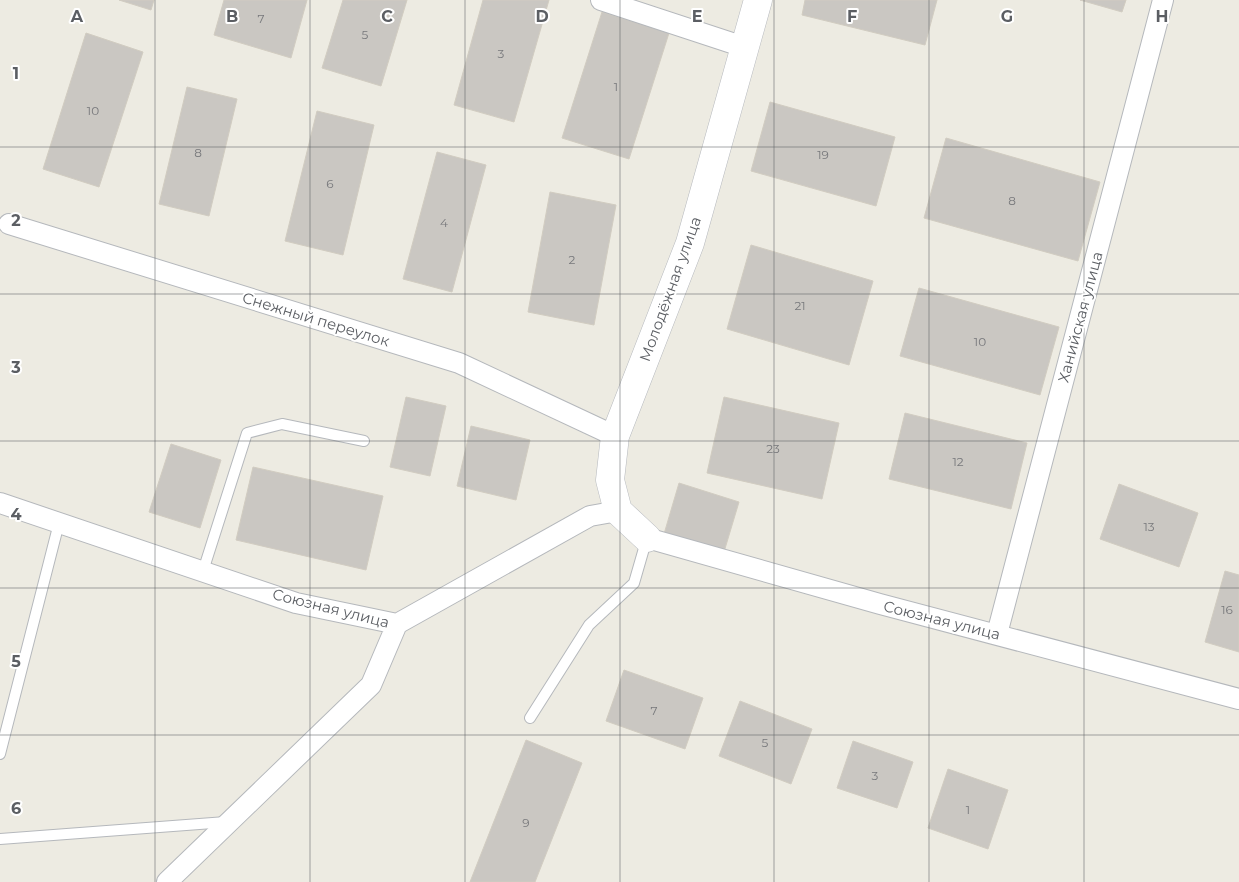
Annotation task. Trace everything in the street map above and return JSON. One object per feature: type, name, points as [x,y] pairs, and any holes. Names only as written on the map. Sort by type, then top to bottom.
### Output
[{"type":"street","points":[[601,0],[744,47]]},
{"type":"street","name":"Молодёжная улица","points":[[618,511],[610,480],[615,436],[690,243],[758,0]]},
{"type":"street","name":"Ханийская улица","points":[[997,634],[1164,0]]},
{"type":"street","name":"Снежный переулок","points":[[9,224],[459,363],[615,436]]},
{"type":"street","name":"Союзная улица","points":[[0,503],[296,603],[397,624],[511,562],[590,516],[618,511]]},
{"type":"street","points":[[618,511],[646,538]]},
{"type":"street","name":"Союзная улица","points":[[646,538],[880,604],[1239,699]]},
{"type":"street","points":[[167,882],[371,685],[397,624]]},
{"type":"lane","points":[[203,571],[247,433],[282,424],[364,441]]},
{"type":"lane","points":[[0,754],[59,523]]},
{"type":"lane","points":[[530,718],[589,625],[634,583],[646,538]]},
{"type":"lane","points":[[0,839],[229,822]]},
{"type":"building","points":[[119,0],[154,0],[151,10]]},
{"type":"building","points":[[224,0],[307,0],[291,58],[214,35]]},
{"type":"building","points":[[343,0],[407,0],[381,86],[322,68]]},
{"type":"building","points":[[483,0],[549,0],[514,122],[454,105]]},
{"type":"building","points":[[805,0],[937,0],[925,45],[802,15]]},
{"type":"building","points":[[1080,0],[1126,0],[1122,12]]},
{"type":"building","points":[[602,12],[669,33],[629,159],[562,138]]},
{"type":"building","points":[[86,33],[143,52],[99,187],[43,169]]},
{"type":"building","points":[[187,87],[237,99],[209,216],[159,204]]},
{"type":"building","points":[[770,102],[895,137],[876,206],[751,171]]},
{"type":"building","points":[[317,111],[374,125],[343,255],[285,241]]},
{"type":"building","points":[[946,138],[1100,182],[1078,261],[924,218]]},
{"type":"building","points":[[437,152],[486,165],[452,292],[403,279]]},
{"type":"building","points":[[550,192],[616,205],[594,325],[528,312]]},
{"type":"building","points":[[751,245],[873,281],[849,365],[727,329]]},
{"type":"building","points":[[919,288],[1059,327],[1040,395],[900,356]]},
{"type":"building","points":[[406,397],[446,406],[430,476],[390,467]]},
{"type":"building","points":[[724,397],[839,423],[822,499],[707,473]]},
{"type":"building","points":[[905,413],[1027,443],[1011,509],[889,479]]},
{"type":"building","points":[[471,426],[530,440],[516,500],[457,486]]},
{"type":"building","points":[[171,444],[221,460],[200,528],[149,512]]},
{"type":"building","points":[[253,467],[383,496],[366,570],[236,540]]},
{"type":"building","points":[[679,483],[739,502],[724,552],[664,534]]},
{"type":"building","points":[[1119,484],[1198,513],[1179,567],[1100,539]]},
{"type":"building","points":[[1225,571],[1239,575],[1239,652],[1205,642]]},
{"type":"building","points":[[624,670],[703,698],[685,749],[606,721]]},
{"type":"building","points":[[740,701],[812,729],[791,784],[719,756]]},
{"type":"building","points":[[526,740],[582,763],[535,882],[470,882]]},
{"type":"building","points":[[853,741],[913,762],[897,808],[837,788]]},
{"type":"building","points":[[948,769],[1008,790],[988,849],[928,828]]}]
